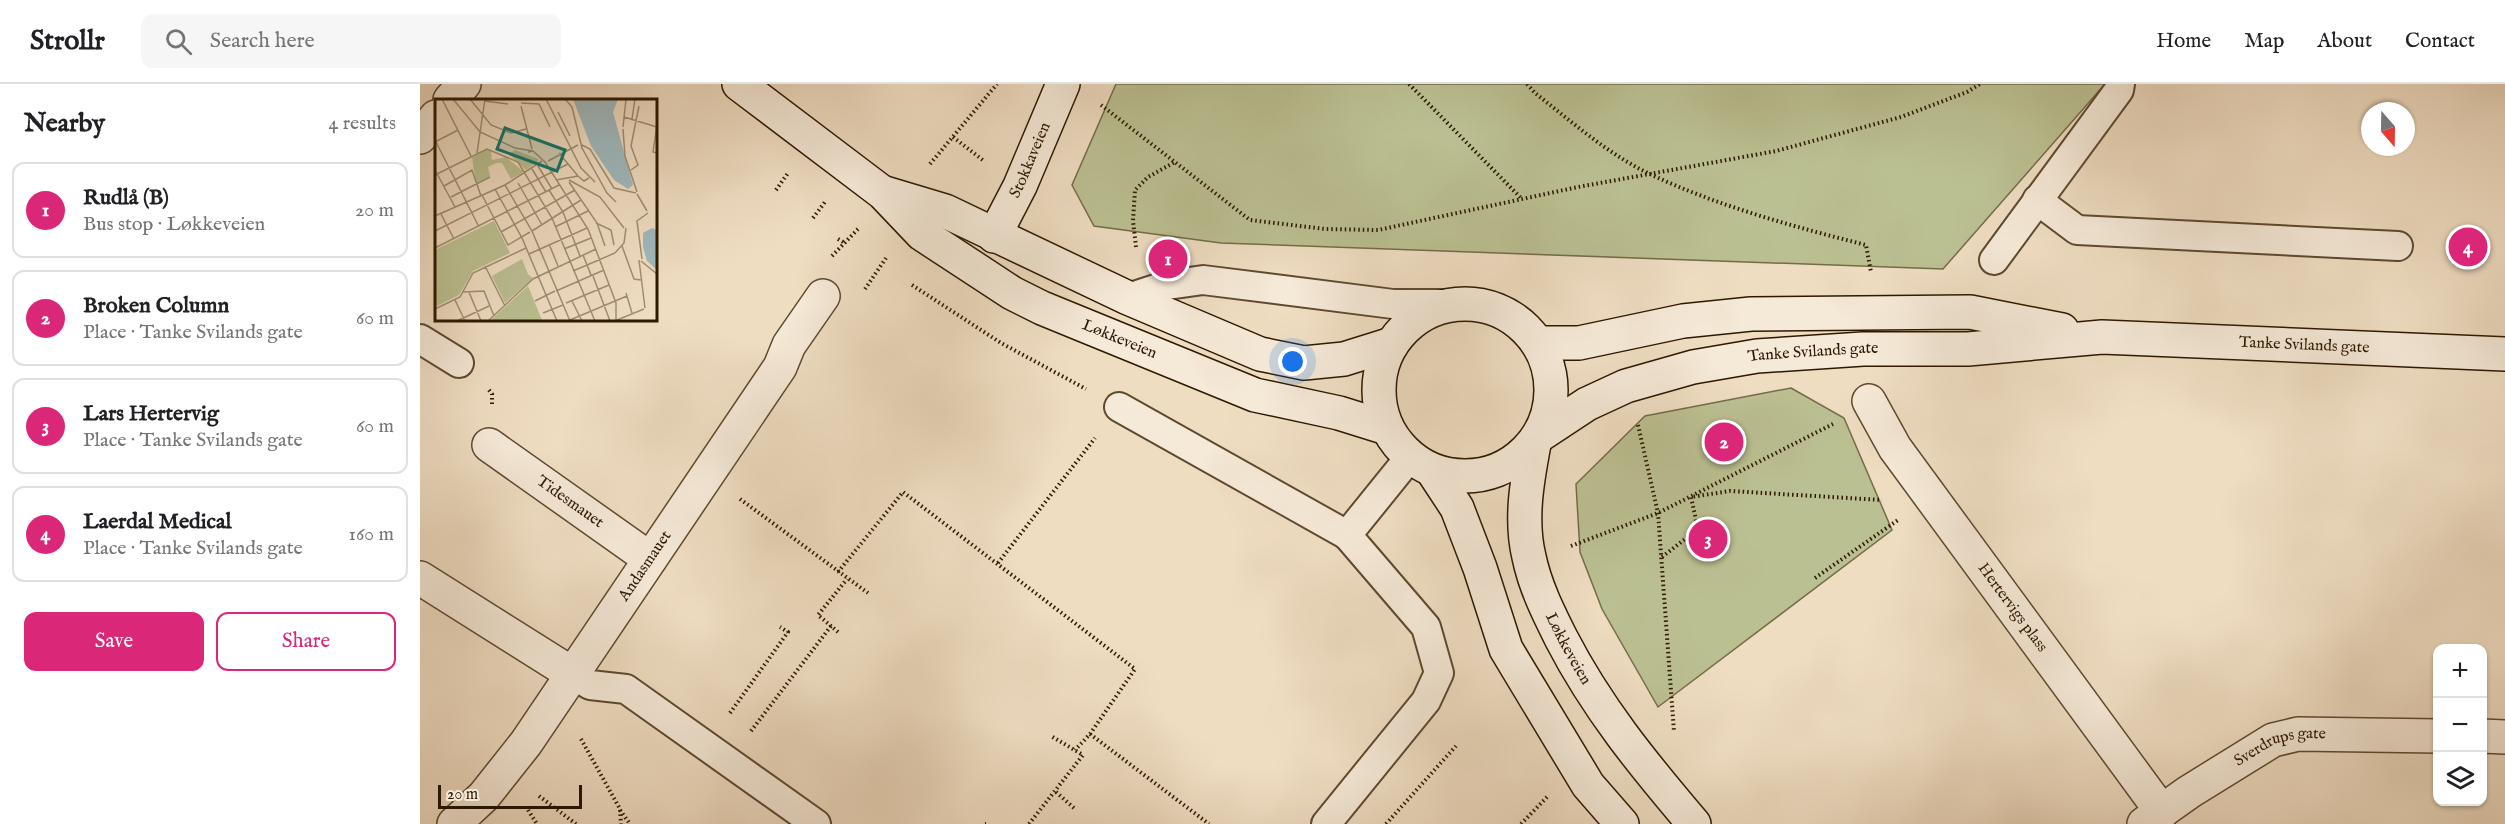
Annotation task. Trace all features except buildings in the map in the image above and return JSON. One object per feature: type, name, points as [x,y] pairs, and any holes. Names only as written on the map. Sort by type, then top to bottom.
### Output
[{"type":"main road","points":[[451,99],[464,84]]},
{"type":"main road","name":"Løkkeveien","points":[[739,84],[883,193],[922,234],[1012,293],[1042,308],[1256,395],[1339,413],[1387,428]]},
{"type":"main road","name":"Stokkaveien","points":[[994,236],[1020,186],[1063,84]]},
{"type":"main road","name":"Løkkeveien","points":[[883,193],[945,211],[1128,298],[1260,354],[1304,363],[1344,359],[1392,344]]},
{"type":"main road","name":"Andasmauet","points":[[454,824],[484,796],[526,743],[566,686],[780,367],[789,345],[822,296]]},
{"type":"main road","points":[[1422,465],[1480,476],[1510,465],[1537,439],[1551,404],[1551,373],[1539,343],[1517,320],[1488,306],[1457,304],[1432,310],[1409,324],[1392,344],[1380,371],[1378,400],[1387,428],[1397,443],[1422,465],[1457,508],[1480,568],[1506,649],[1588,785],[1622,824]]},
{"type":"main road","name":"Tanke Svilands gate","points":[[1539,343],[1579,343],[1683,321],[1762,314],[1970,312],[2102,337]]},
{"type":"main road","name":"Tanke Svilands gate","points":[[1537,439],[1587,404],[1626,386],[1693,367],[1757,356],[1863,349],[1968,349],[2102,337],[2505,354]]},
{"type":"main road","name":"Hertervigs plass","points":[[1869,401],[1895,448],[2159,820]]},
{"type":"main road","name":"Løkkeveien","points":[[1537,439],[1524,495],[1528,556],[1545,607],[1580,675],[1611,722],[1694,824]]},
{"type":"main road","name":"Tidesmauet","points":[[489,445],[650,559]]},
{"type":"main road","points":[[420,578],[566,686]]},
{"type":"main road","name":"Sverdrups gate","points":[[2159,820],[2230,765],[2273,740],[2298,734],[2433,736]]},
{"type":"main road","points":[[2487,736],[2505,737]]},
{"type":"lane","points":[[1994,260],[2119,90],[2121,84]]},
{"type":"lane","points":[[2037,200],[2077,230],[2398,246]]},
{"type":"lane","points":[[1128,298],[1168,285],[1203,280],[1393,304],[1457,304]]},
{"type":"lane","points":[[420,339],[459,363]]},
{"type":"lane","points":[[1119,407],[1347,535],[1426,627],[1439,673],[1426,701],[1326,824]]},
{"type":"lane","points":[[1347,535],[1422,465]]},
{"type":"lane","points":[[566,686],[590,685],[626,689],[816,824]]},
{"type":"path","points":[[923,172],[997,84]]},
{"type":"path","points":[[1409,84],[1522,199]]},
{"type":"path","points":[[1527,84],[1535,93],[1600,144],[1651,175],[1749,212],[1866,245],[1871,274]]},
{"type":"path","points":[[1097,102],[1250,220],[1325,228],[1378,230],[1522,199],[1776,151],[1901,117],[1966,92],[1980,84]]},
{"type":"path","points":[[952,137],[986,162]]},
{"type":"path","points":[[1136,247],[1133,221],[1135,190],[1148,177],[1175,162]]},
{"type":"path","points":[[776,190],[789,173]]},
{"type":"path","points":[[813,218],[825,201]]},
{"type":"path","points":[[838,239],[845,243],[859,228]]},
{"type":"path","points":[[912,285],[1001,343],[1119,407],[998,563]]},
{"type":"path","points":[[459,363],[474,373],[492,394],[489,445]]},
{"type":"path","points":[[1561,550],[1659,513],[1844,418],[1869,401]]},
{"type":"path","points":[[1637,423],[1659,513],[1674,736]]},
{"type":"path","points":[[1691,497],[1730,491],[1893,500]]},
{"type":"path","points":[[838,572],[903,492],[998,563],[1135,669],[1090,734],[1076,750]]},
{"type":"path","points":[[1662,557],[1698,529],[1691,497]]},
{"type":"path","points":[[753,509],[868,593]]},
{"type":"path","points":[[1815,578],[1881,533]]},
{"type":"path","points":[[838,632],[818,615],[848,579]]},
{"type":"path","points":[[749,733],[831,626]]},
{"type":"path","points":[[707,746],[788,633],[780,627]]},
{"type":"path","points":[[566,686],[620,809],[630,824]]},
{"type":"path","points":[[1090,734],[1209,824]]},
{"type":"path","points":[[1029,824],[1083,755],[1051,736]]},
{"type":"path","points":[[1386,824],[1456,746]]},
{"type":"path","points":[[1521,824],[1554,789]]},
{"type":"path","points":[[533,792],[576,824]]},
{"type":"path","points":[[1056,792],[1074,808]]},
{"type":"path","points":[[522,801],[537,824]]},
{"type":"path","points":[[620,809],[621,824]]},
{"type":"green space","points":[[1116,84],[2105,84],[1943,269],[1221,243],[1094,226],[1072,185]]},
{"type":"green space","points":[[1791,388],[1844,418],[1892,530],[1658,707],[1602,609],[1580,552],[1576,484],[1645,416]]},
{"type":"place","name":"Laerdal Medical","points":[[2468,247]]},
{"type":"place","name":"Rudlå (B)","points":[[1168,259]]},
{"type":"place","name":"Broken Column","points":[[1724,442]]},
{"type":"place","name":"Lars Hertervig","points":[[1708,539]]}]
